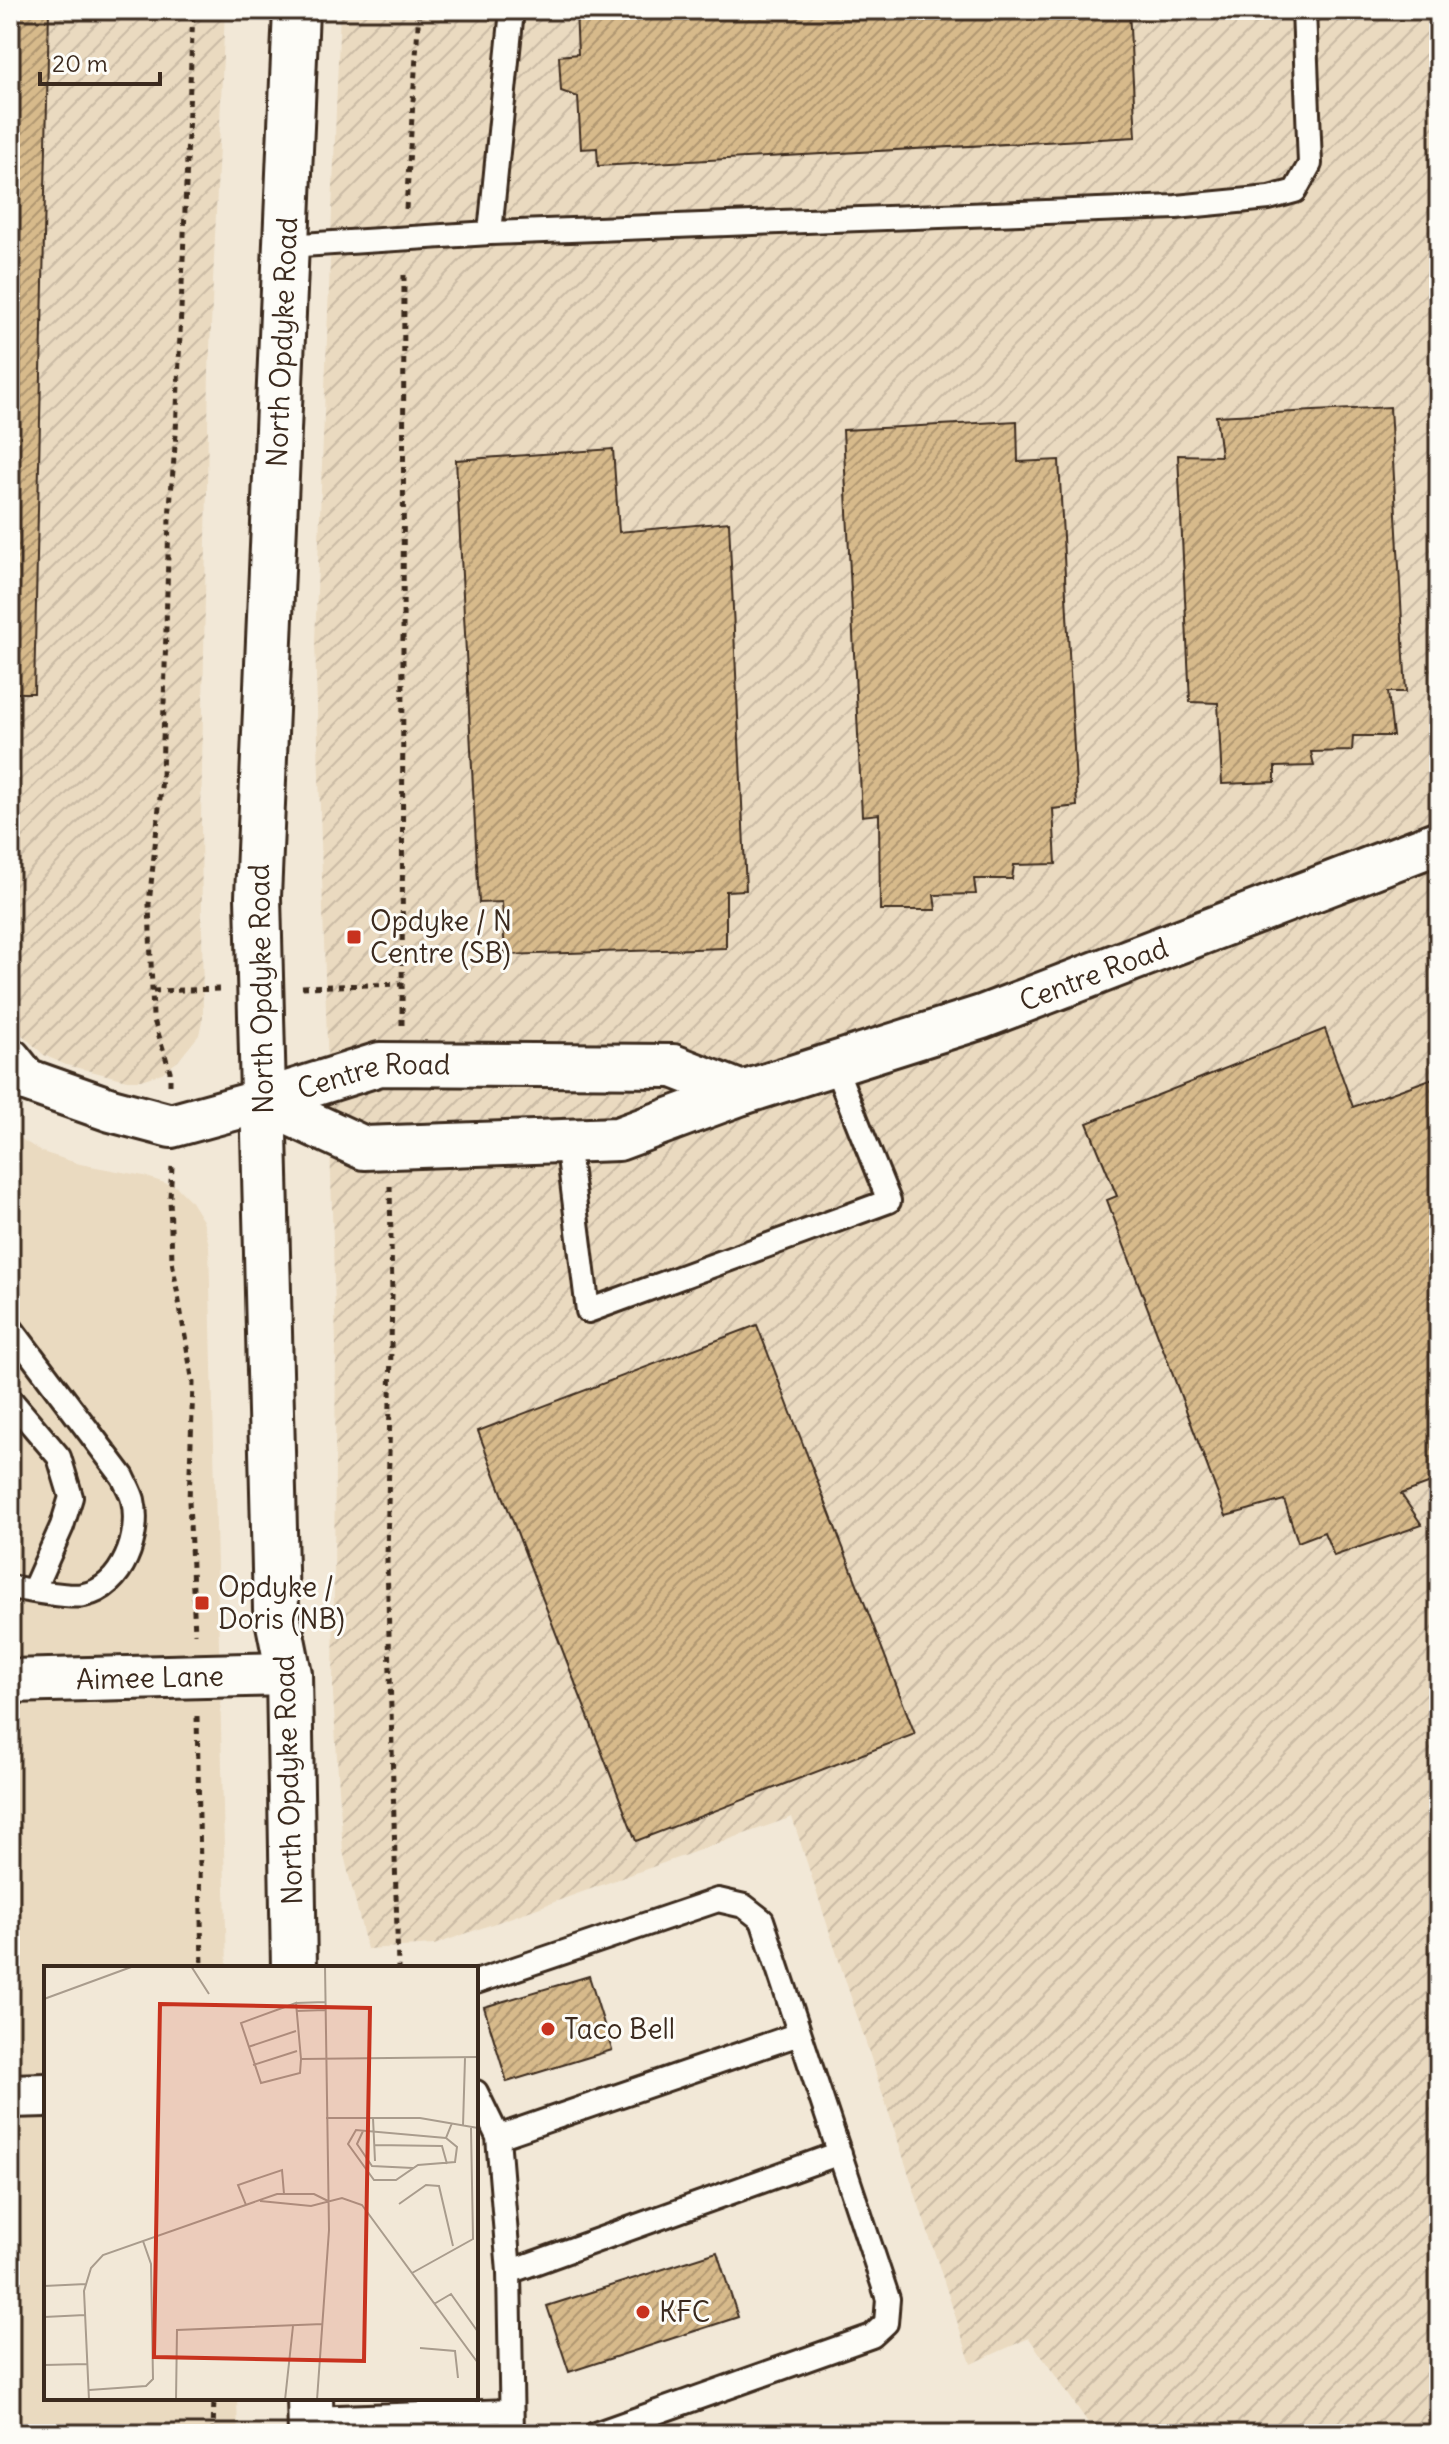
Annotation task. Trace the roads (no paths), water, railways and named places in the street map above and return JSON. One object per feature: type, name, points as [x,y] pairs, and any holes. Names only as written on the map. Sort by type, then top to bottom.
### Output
[{"type":"main road","name":"North Opdyke Road","points":[[294,1966],[289,1674],[276,1609],[258,897],[296,10]]},
{"type":"street","name":"Centre Road","points":[[262,1101],[364,1148],[618,1139],[742,1093],[982,1017],[1439,842]]},
{"type":"street","points":[[10,1060],[26,1080],[111,1110],[171,1126],[262,1101]]},
{"type":"street","name":"Centre Road","points":[[262,1101],[380,1064],[673,1066],[742,1093]]},
{"type":"street","name":"Aimee Lane","points":[[10,1681],[289,1674]]},
{"type":"street","points":[[10,2096],[44,2095]]},
{"type":"lane","points":[[490,233],[512,10]]},
{"type":"lane","points":[[286,246],[490,233],[1176,207],[1269,198],[1295,191],[1310,164],[1304,10]]},
{"type":"lane","points":[[567,1141],[588,1311],[889,1201],[834,1064]]},
{"type":"lane","points":[[10,1327],[123,1477],[133,1500],[133,1536],[125,1562],[105,1586],[83,1595],[10,1587]]},
{"type":"lane","points":[[10,1399],[59,1457],[71,1497],[62,1526],[33,1591]]},
{"type":"lane","points":[[478,1981],[718,1900],[744,1906],[762,1920],[888,2299],[886,2323],[872,2336],[595,2434]]},
{"type":"lane","points":[[498,2137],[799,2034]]},
{"type":"lane","points":[[478,2096],[498,2137],[509,2272],[512,2434]]},
{"type":"lane","points":[[509,2272],[840,2153]]},
{"type":"lane","points":[[310,2417],[511,2411]]},
{"type":"place","name":"Opdyke / N Centre (SB)","points":[[354,937]]},
{"type":"place","name":"Opdyke / Doris (NB)","points":[[202,1603]]},
{"type":"place","name":"Taco Bell","points":[[548,2029]]},
{"type":"place","name":"KFC","points":[[643,2312]]}]
